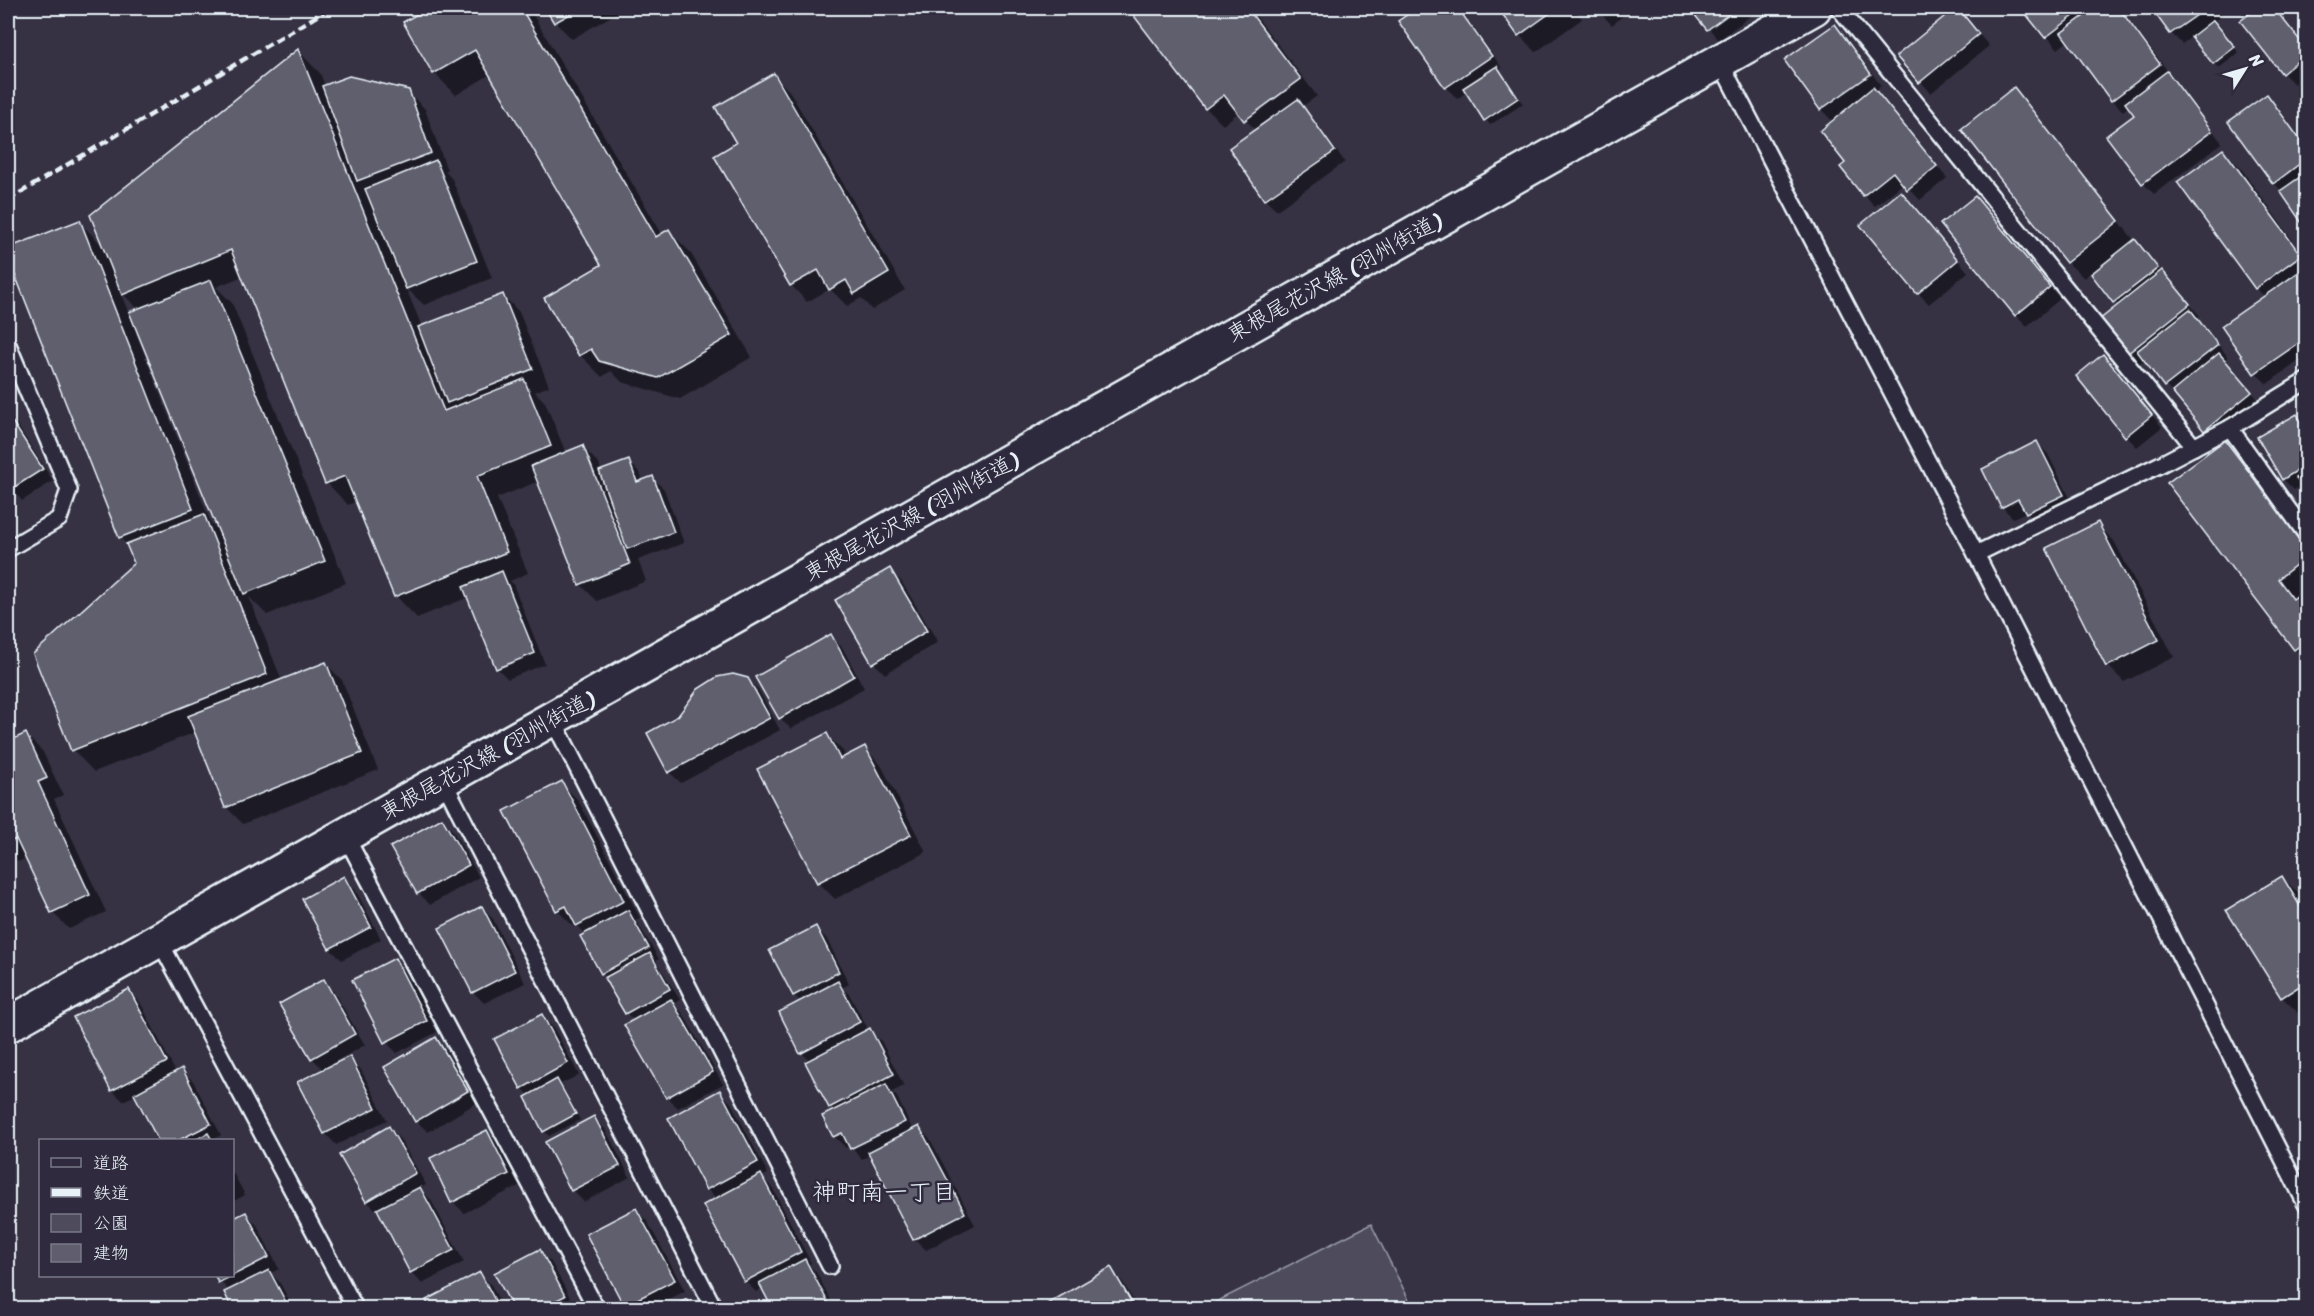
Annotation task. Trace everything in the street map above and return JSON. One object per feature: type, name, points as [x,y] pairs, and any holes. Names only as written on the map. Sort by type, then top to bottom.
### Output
[{"type":"main road","name":"東根尾花沢線 (羽州街道)","points":[[8,1025],[1814,8]]},
{"type":"lane","points":[[1839,8],[2194,447]]},
{"type":"lane","points":[[1719,60],[1976,554],[2307,1204]]},
{"type":"lane","points":[[8,345],[69,490],[59,519],[8,549]]},
{"type":"lane","points":[[1976,554],[2194,447],[2307,381]]},
{"type":"lane","points":[[2230,428],[2307,534]]},
{"type":"lane","points":[[552,718],[830,1266]]},
{"type":"lane","points":[[443,780],[714,1308]]},
{"type":"lane","points":[[345,835],[596,1308]]},
{"type":"lane","points":[[159,940],[355,1308]]},
{"type":"green space","points":[[1371,1224],[1413,1308],[1204,1308]]},
{"type":"building","points":[[428,8],[521,8],[656,237],[669,229],[732,335],[658,378],[599,361],[591,349],[579,356],[544,298],[601,265],[475,50],[433,74],[403,22]]},
{"type":"building","points":[[545,8],[581,8],[554,23]]},
{"type":"building","points":[[1128,8],[1247,8],[1301,79],[1244,121],[1224,95],[1205,109]]},
{"type":"building","points":[[1417,8],[1458,8],[1492,56],[1445,88],[1398,21]]},
{"type":"building","points":[[1498,8],[1557,8],[1518,36]]},
{"type":"building","points":[[1689,8],[1737,8],[1707,30]]},
{"type":"building","points":[[1955,8],[1958,8],[1979,34],[1919,83],[1896,56]]},
{"type":"building","points":[[2021,8],[2083,8],[2083,9],[2045,38]]},
{"type":"building","points":[[2095,8],[2119,8],[2160,64],[2111,101],[2061,33]]},
{"type":"building","points":[[2151,8],[2207,8],[2170,34]]},
{"type":"building","points":[[2257,8],[2274,8],[2306,48],[2306,54],[2282,74],[2240,21]]},
{"type":"building","points":[[2213,20],[2235,47],[2213,64],[2191,37]]},
{"type":"building","points":[[1835,24],[1871,74],[1820,110],[1784,60]]},
{"type":"building","points":[[298,49],[444,411],[524,379],[551,446],[477,476],[507,552],[394,597],[345,476],[325,484],[231,250],[122,295],[90,215]]},
{"type":"building","points":[[1497,66],[1518,98],[1484,121],[1463,88]]},
{"type":"building","points":[[2167,71],[2212,131],[2142,184],[2106,136],[2134,115],[2125,103]]},
{"type":"building","points":[[774,73],[889,273],[854,294],[846,280],[829,290],[818,270],[790,286],[714,156],[736,143],[715,107]]},
{"type":"building","points":[[349,76],[409,90],[431,153],[357,181],[322,86]]},
{"type":"building","points":[[1873,87],[1937,166],[1907,190],[1893,172],[1863,196],[1840,167],[1845,163],[1820,131]]},
{"type":"building","points":[[2014,87],[2119,221],[2066,263],[1961,129]]},
{"type":"building","points":[[2267,94],[2306,148],[2306,159],[2273,184],[2228,122]]},
{"type":"building","points":[[1298,99],[1335,151],[1264,200],[1229,148]]},
{"type":"building","points":[[2223,149],[2301,255],[2255,289],[2177,182]]},
{"type":"building","points":[[436,160],[477,261],[406,289],[365,189]]},
{"type":"building","points":[[2306,173],[2306,229],[2280,191]]},
{"type":"building","points":[[1901,191],[1958,260],[1917,294],[1860,225]]},
{"type":"building","points":[[1975,196],[2050,287],[2015,316],[1940,224]]},
{"type":"building","points":[[80,220],[193,509],[119,538],[8,257],[8,248]]},
{"type":"building","points":[[2135,239],[2158,268],[2113,303],[2091,274]]},
{"type":"building","points":[[2306,267],[2306,338],[2254,374],[2221,326]]},
{"type":"building","points":[[2162,270],[2190,304],[2127,354],[2099,320]]},
{"type":"building","points":[[211,280],[325,561],[244,594],[129,312]]},
{"type":"building","points":[[503,294],[533,369],[447,403],[418,327]]},
{"type":"building","points":[[2190,309],[2218,345],[2164,387],[2137,351]]},
{"type":"building","points":[[2219,353],[2252,392],[2204,431],[2172,392]]},
{"type":"building","points":[[2103,354],[2152,415],[2125,437],[2076,376]]},
{"type":"building","points":[[2297,414],[2306,430],[2306,465],[2282,480],[2257,437]]},
{"type":"building","points":[[8,415],[43,469],[10,490],[8,487]]},
{"type":"building","points":[[2225,440],[2306,547],[2306,557],[2278,579],[2293,599],[2306,589],[2306,641],[2294,650],[2167,483]]},
{"type":"building","points":[[2037,441],[2064,495],[2026,513],[2018,499],[2001,508],[1982,469]]},
{"type":"building","points":[[583,445],[630,564],[579,585],[531,466]]},
{"type":"building","points":[[629,460],[637,482],[653,476],[674,532],[627,549],[599,471]]},
{"type":"building","points":[[2306,471],[2306,494],[2296,478]]},
{"type":"building","points":[[204,514],[267,674],[71,751],[33,654],[134,563],[126,544]]},
{"type":"building","points":[[2098,522],[2159,640],[2106,667],[2046,548]]},
{"type":"building","points":[[890,568],[927,631],[872,664],[835,600]]},
{"type":"building","points":[[502,571],[535,653],[496,669],[463,587]]},
{"type":"building","points":[[831,634],[854,676],[779,719],[755,677]]},
{"type":"building","points":[[326,662],[362,753],[225,808],[188,716]]},
{"type":"building","points":[[733,674],[748,678],[770,718],[668,773],[647,733],[678,716],[698,689],[717,677]]},
{"type":"building","points":[[26,733],[47,778],[38,782],[90,895],[51,913],[16,839],[8,843],[8,734],[10,741]]},
{"type":"building","points":[[827,733],[840,759],[865,746],[911,835],[817,883],[757,769]]},
{"type":"building","points":[[562,781],[624,901],[576,926],[566,906],[556,911],[504,811]]},
{"type":"building","points":[[442,818],[469,865],[417,894],[390,847]]},
{"type":"building","points":[[344,876],[371,927],[329,949],[302,899]]},
{"type":"building","points":[[2282,876],[2306,916],[2306,982],[2281,998],[2226,910]]},
{"type":"building","points":[[482,906],[515,971],[472,993],[439,928]]},
{"type":"building","points":[[628,910],[649,948],[601,974],[580,936]]},
{"type":"building","points":[[816,926],[839,972],[793,996],[769,950]]},
{"type":"building","points":[[650,953],[670,989],[625,1014],[604,978]]},
{"type":"building","points":[[395,958],[427,1021],[384,1043],[352,980]]},
{"type":"building","points":[[324,979],[355,1034],[311,1059],[279,1004]]},
{"type":"building","points":[[838,981],[860,1022],[800,1054],[779,1012]]},
{"type":"building","points":[[129,989],[167,1062],[111,1091],[73,1017]]},
{"type":"building","points":[[671,999],[713,1072],[666,1098],[624,1025]]},
{"type":"building","points":[[542,1014],[568,1063],[521,1089],[494,1039]]},
{"type":"building","points":[[870,1028],[894,1074],[829,1108],[805,1062]]},
{"type":"building","points":[[436,1037],[468,1091],[415,1122],[384,1067]]},
{"type":"building","points":[[350,1056],[376,1108],[324,1134],[297,1082]]},
{"type":"building","points":[[182,1068],[211,1124],[181,1139],[157,1139],[134,1094]]},
{"type":"building","points":[[557,1079],[576,1114],[543,1132],[525,1097]]},
{"type":"building","points":[[886,1084],[905,1122],[850,1149],[842,1133],[833,1137],[822,1116]]},
{"type":"building","points":[[720,1090],[758,1162],[706,1190],[668,1118]]},
{"type":"building","points":[[594,1116],[620,1166],[571,1191],[545,1142]]},
{"type":"building","points":[[389,1126],[416,1173],[366,1202],[339,1155]]},
{"type":"building","points":[[919,1126],[965,1213],[913,1240],[868,1152]]},
{"type":"building","points":[[487,1130],[509,1174],[451,1203],[430,1158]]},
{"type":"building","points":[[208,1133],[211,1139],[197,1139]]},
{"type":"building","points":[[761,1174],[801,1252],[744,1282],[703,1205]]},
{"type":"building","points":[[420,1187],[454,1250],[410,1273],[377,1209]]},
{"type":"building","points":[[636,1208],[675,1280],[624,1306],[586,1234]]},
{"type":"building","points":[[246,1212],[269,1257],[234,1275],[234,1218]]},
{"type":"building","points":[[540,1249],[565,1296],[541,1308],[513,1308],[494,1273]]},
{"type":"building","points":[[805,1259],[831,1308],[772,1308],[759,1283]]},
{"type":"building","points":[[1111,1267],[1135,1308],[1040,1308]]},
{"type":"building","points":[[269,1270],[289,1308],[232,1308],[224,1292]]},
{"type":"building","points":[[480,1272],[499,1308],[430,1308],[426,1300]]},
{"type":"building","points":[[215,1277],[230,1277],[218,1283]]},
{"type":"building","points":[[687,1299],[692,1308],[670,1308]]},
{"type":"railway","points":[[8,200],[330,8]]},
{"type":"district","name":"神町南一丁目","points":[[884,1192]]}]
